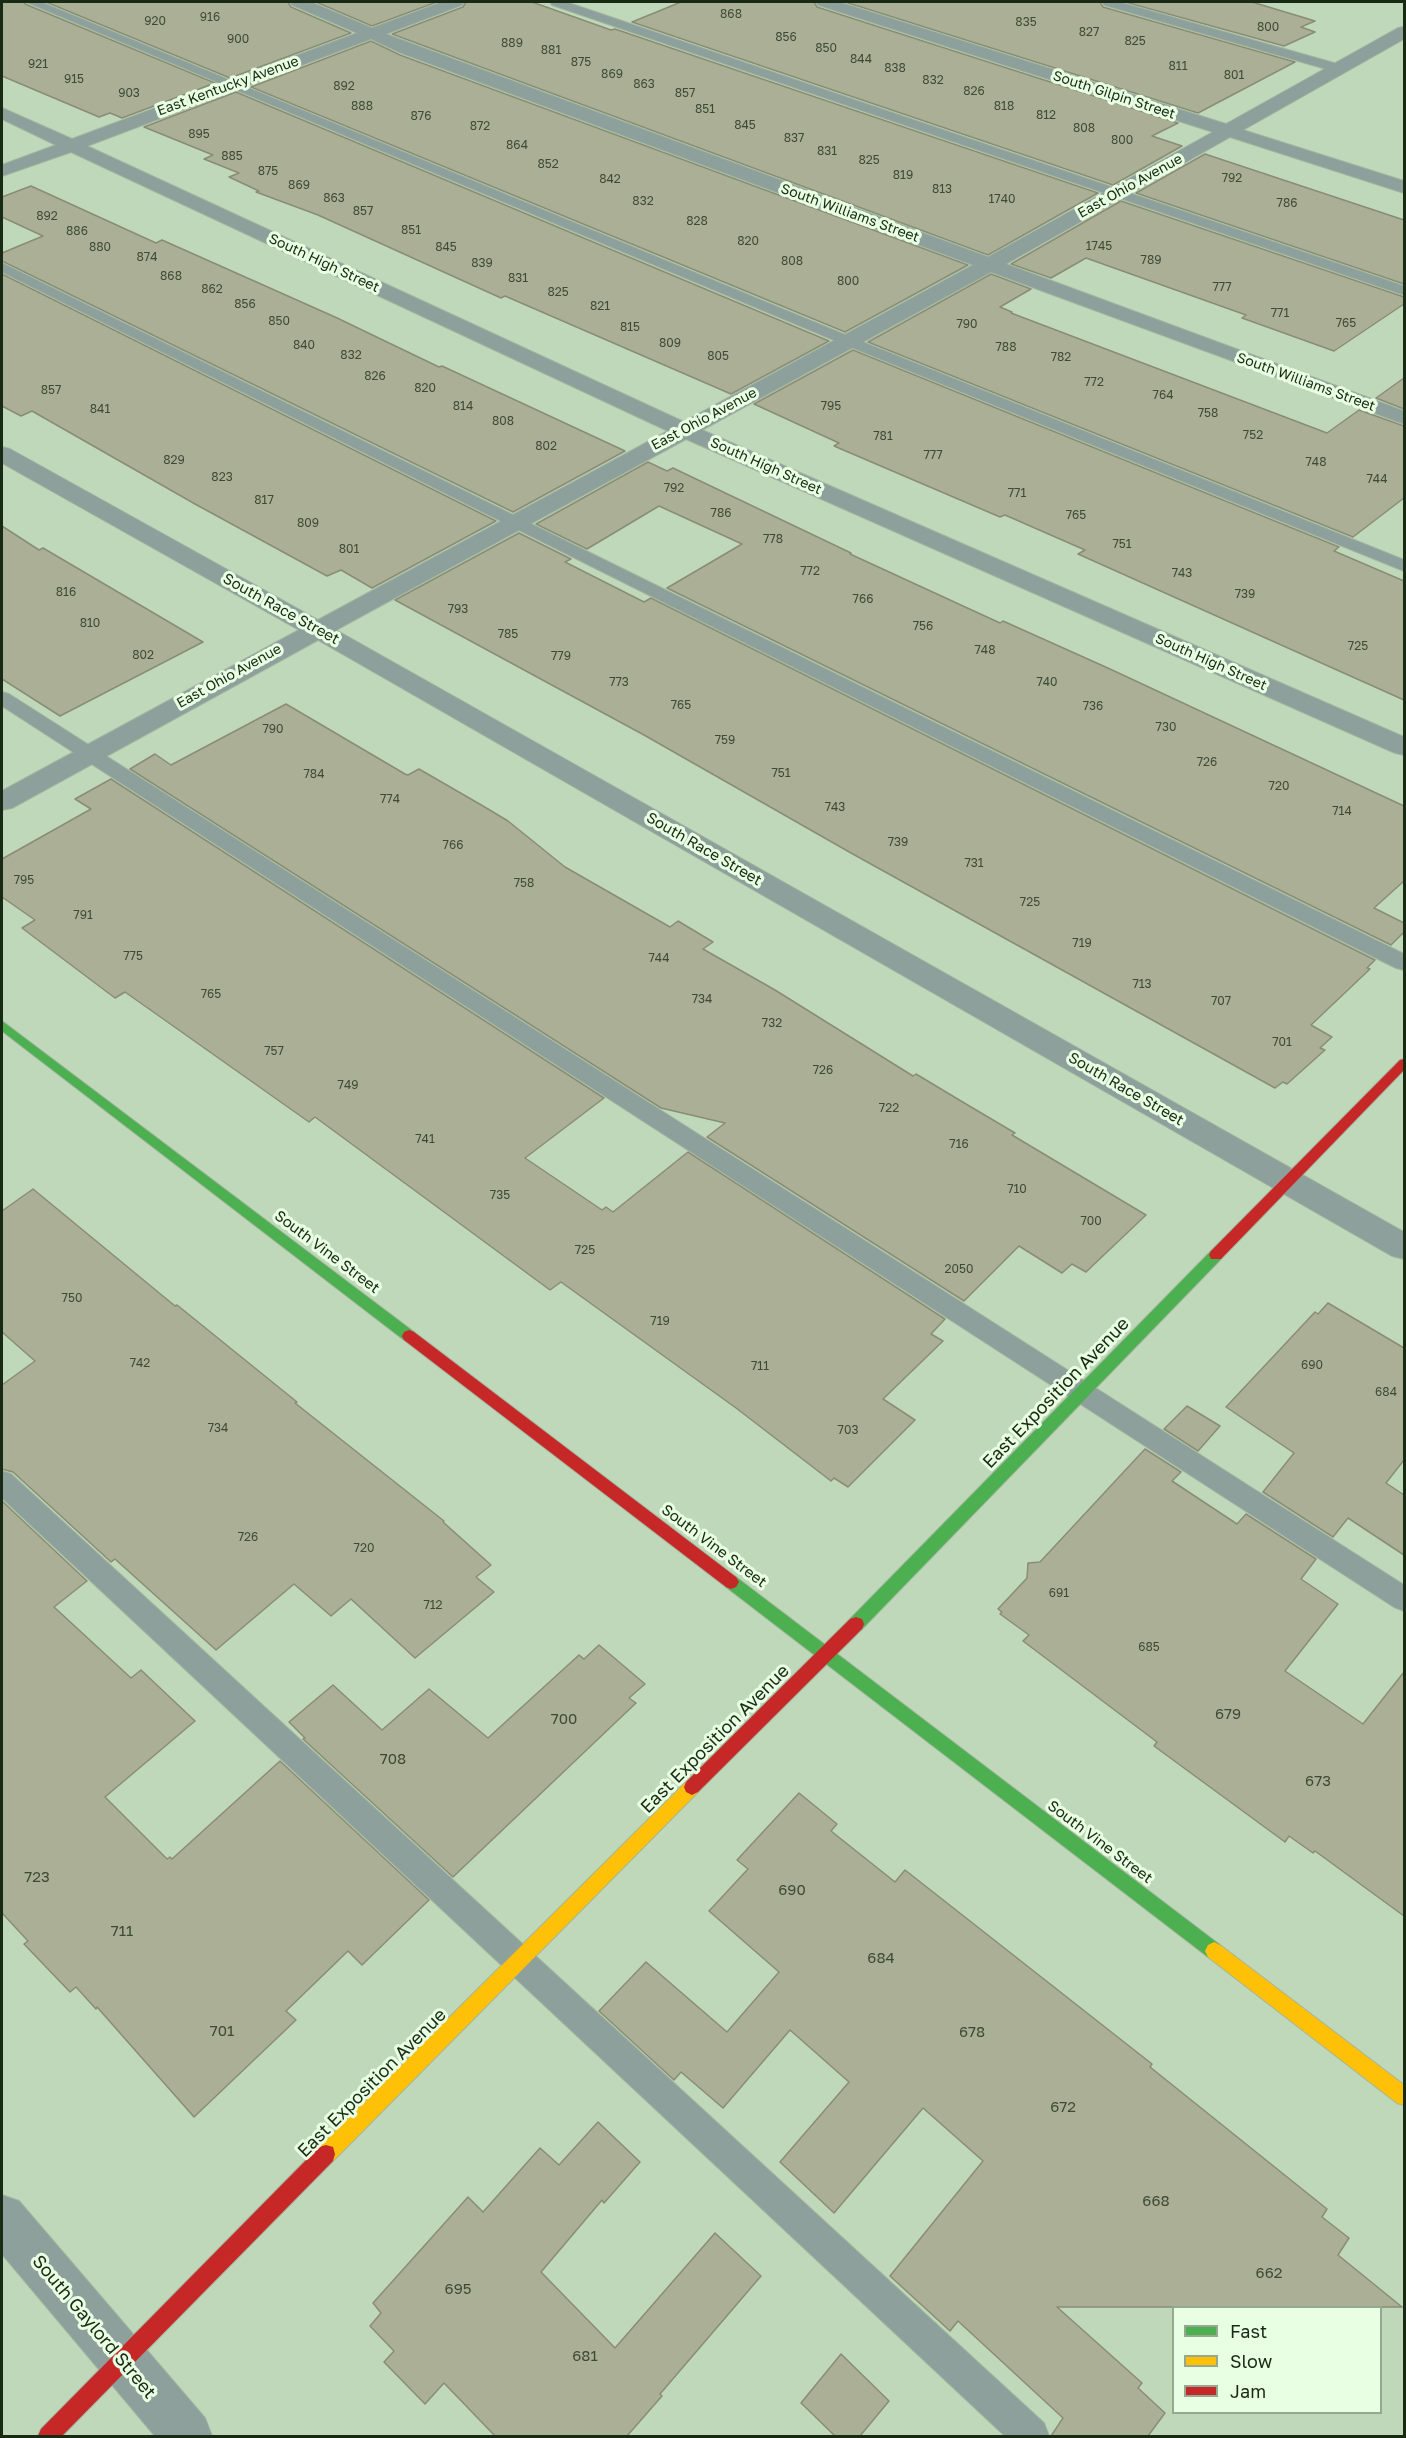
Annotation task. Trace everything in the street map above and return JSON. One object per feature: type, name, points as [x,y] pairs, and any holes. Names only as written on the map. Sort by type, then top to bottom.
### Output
[{"type":"street","name":"South Williams Street","points":[[298,2],[373,32],[407,49],[1404,418]]},
{"type":"street","name":"East Kentucky Avenue","points":[[2,171],[456,2]]},
{"type":"street","name":"South Gilpin Street","points":[[824,2],[1404,188]]},
{"type":"street","name":"East Ohio Avenue","points":[[2,802],[316,629],[989,265],[1404,32]]},
{"type":"street","name":"South High Street","points":[[2,113],[684,430],[1404,747]]},
{"type":"street","name":"South Race Street","points":[[2,454],[316,629],[1404,1247]]},
{"type":"street","name":"South Vine Street","points":[[2,1025],[1404,2096]]},
{"type":"street","name":"East Exposition Avenue","points":[[48,2436],[519,1959],[827,1653],[1404,1063]]},
{"type":"street","name":"South Gaylord Street","points":[[2,2218],[187,2436]]},
{"type":"lane","points":[[32,2],[848,341],[1404,566]]},
{"type":"lane","points":[[556,2],[1404,291]]},
{"type":"lane","points":[[1108,2],[1337,68]]},
{"type":"lane","points":[[2,267],[1404,963]]},
{"type":"lane","points":[[2,699],[1404,1599]]},
{"type":"lane","points":[[2,1482],[1031,2436]]},
{"type":"building","points":[[2,2],[24,2],[215,83],[122,118],[110,113],[99,117],[2,76]]},
{"type":"building","points":[[46,2],[288,2],[291,7],[351,33],[230,78]]},
{"type":"building","points":[[316,2],[437,2],[372,26]]},
{"type":"building","points":[[466,2],[532,2],[1098,193],[988,255],[392,34],[463,7]]},
{"type":"building","points":[[681,2],[814,2],[817,7],[1178,123],[1152,136],[1182,146],[1113,185],[632,22]]},
{"type":"building","points":[[845,2],[1100,2],[1103,7],[1295,62],[1198,113]]},
{"type":"building","points":[[1125,2],[1252,2],[1315,21],[1301,27],[1315,32],[1284,46]]},
{"type":"building","points":[[371,41],[400,55],[968,265],[845,332],[251,87]]},
{"type":"building","points":[[236,92],[829,341],[731,394],[505,296],[501,298],[318,215],[256,192],[259,191],[229,177],[239,173],[204,159],[213,155],[144,127]]},
{"type":"building","points":[[1205,154],[1404,220],[1404,284],[1136,193]]},
{"type":"building","points":[[31,186],[156,243],[162,240],[335,317],[625,451],[513,512],[2,261],[2,253],[43,236],[2,217],[2,197]]},
{"type":"building","points":[[1121,201],[1404,297],[1404,304],[1334,351],[1242,318],[1246,315],[1086,258],[1051,278],[1011,264]]},
{"type":"building","points":[[2,274],[496,521],[372,588],[341,570],[327,576],[32,411],[21,416],[2,406]]},
{"type":"building","points":[[991,274],[1031,289],[1000,307],[1011,313],[1327,433],[1359,410],[1404,426],[1404,498],[1353,537],[868,342]]},
{"type":"building","points":[[853,350],[1339,547],[1334,551],[1404,581],[1404,700],[1078,554],[1085,550],[1005,515],[1000,517],[834,446],[839,443],[754,404]]},
{"type":"building","points":[[1404,378],[1404,409],[1376,398]]},
{"type":"building","points":[[648,462],[667,471],[673,468],[850,554],[1000,623],[1003,621],[1110,669],[1404,806],[1404,881],[1374,908],[1404,923],[1404,932],[1391,945],[667,588],[742,544],[659,506],[587,549],[536,524]]},
{"type":"building","points":[[2,526],[39,550],[43,548],[203,642],[60,716],[2,679]]},
{"type":"building","points":[[519,533],[571,559],[565,562],[644,602],[651,598],[1375,960],[1367,968],[1370,969],[1311,1025],[1332,1037],[1320,1048],[1325,1050],[1287,1084],[1283,1082],[1275,1088],[851,853],[644,735],[395,600]]},
{"type":"building","points":[[286,704],[405,774],[408,775],[419,769],[483,806],[508,821],[565,867],[670,927],[678,921],[713,942],[703,949],[775,990],[913,1076],[916,1074],[1015,1133],[1012,1135],[1146,1215],[1086,1272],[1072,1264],[1062,1273],[1019,1246],[964,1301],[707,1137],[725,1123],[661,1108],[130,769],[155,754],[171,765]]},
{"type":"building","points":[[111,779],[604,1098],[525,1158],[602,1210],[606,1207],[613,1212],[688,1152],[945,1319],[931,1334],[943,1341],[883,1399],[915,1420],[848,1487],[834,1478],[831,1481],[736,1408],[561,1282],[550,1290],[315,1117],[309,1122],[125,992],[115,998],[22,928],[35,920],[2,897],[2,859],[91,809],[75,799]]},
{"type":"building","points":[[33,1189],[175,1306],[177,1305],[297,1402],[295,1403],[444,1521],[491,1565],[476,1577],[494,1592],[415,1658],[351,1599],[331,1616],[294,1584],[216,1650],[115,1559],[111,1562],[13,1472],[2,1469],[2,1385],[35,1361],[2,1332],[2,1211]]},
{"type":"building","points":[[1328,1303],[1404,1348],[1404,1460],[1386,1483],[1404,1495],[1404,1555],[1348,1518],[1333,1537],[1263,1492],[1294,1453],[1226,1407],[1315,1312],[1318,1314]]},
{"type":"building","points":[[1187,1406],[1220,1426],[1198,1451],[1164,1429]]},
{"type":"building","points":[[1145,1449],[1181,1472],[1172,1481],[1237,1524],[1246,1514],[1316,1559],[1301,1579],[1338,1604],[1285,1671],[1363,1724],[1404,1672],[1404,1916],[1315,1851],[1313,1853],[1289,1836],[1285,1842],[1154,1746],[1157,1742],[1023,1641],[1029,1635],[1000,1614],[1002,1612],[998,1609],[1027,1578],[1028,1563],[1040,1562]]},
{"type":"building","points":[[2,1501],[87,1581],[54,1607],[131,1678],[141,1670],[195,1721],[105,1797],[167,1859],[170,1857],[172,1859],[280,1761],[429,1900],[362,1965],[348,1951],[286,2011],[296,2020],[194,2117],[97,2007],[96,2009],[76,1987],[70,1992],[24,1944],[28,1941],[2,1913]]},
{"type":"building","points":[[599,1645],[645,1684],[629,1698],[636,1703],[453,1877],[303,1739],[305,1738],[289,1722],[333,1685],[382,1730],[429,1689],[488,1738],[579,1655],[584,1659]]},
{"type":"building","points":[[799,1793],[837,1824],[831,1831],[895,1882],[905,1870],[1152,2064],[1150,2067],[1327,2209],[1322,2217],[1349,2238],[1338,2255],[1402,2307],[1057,2307],[1142,2383],[1138,2388],[1165,2413],[1148,2436],[1051,2436],[1063,2418],[958,2321],[950,2331],[890,2276],[983,2161],[923,2108],[834,2213],[780,2162],[849,2082],[790,2030],[723,2108],[681,2072],[674,2080],[599,2011],[646,1962],[727,2032],[779,1972],[709,1911],[748,1869],[737,1860]]},
{"type":"building","points":[[598,2122],[640,2162],[604,2203],[602,2200],[541,2272],[615,2348],[715,2233],[761,2276],[627,2436],[495,2436],[444,2383],[425,2404],[384,2362],[394,2351],[370,2326],[381,2313],[373,2303],[468,2197],[483,2212],[540,2148],[559,2165]]},
{"type":"building","points":[[841,2354],[889,2401],[860,2436],[835,2436],[801,2403]]},
{"type":"traffic: fast","points":[[2,1025],[409,1336]]},
{"type":"traffic: fast","points":[[856,1624],[1216,1255]]},
{"type":"traffic: fast","points":[[731,1582],[1214,1951]]},
{"type":"traffic: slow","points":[[326,2154],[692,1787]]},
{"type":"traffic: slow","points":[[1214,1951],[1404,2096]]},
{"type":"traffic: jam","points":[[1216,1255],[1404,1063]]},
{"type":"traffic: jam","points":[[409,1336],[731,1582]]},
{"type":"traffic: jam","points":[[692,1787],[856,1624]]},
{"type":"traffic: jam","points":[[48,2436],[326,2154]]}]
